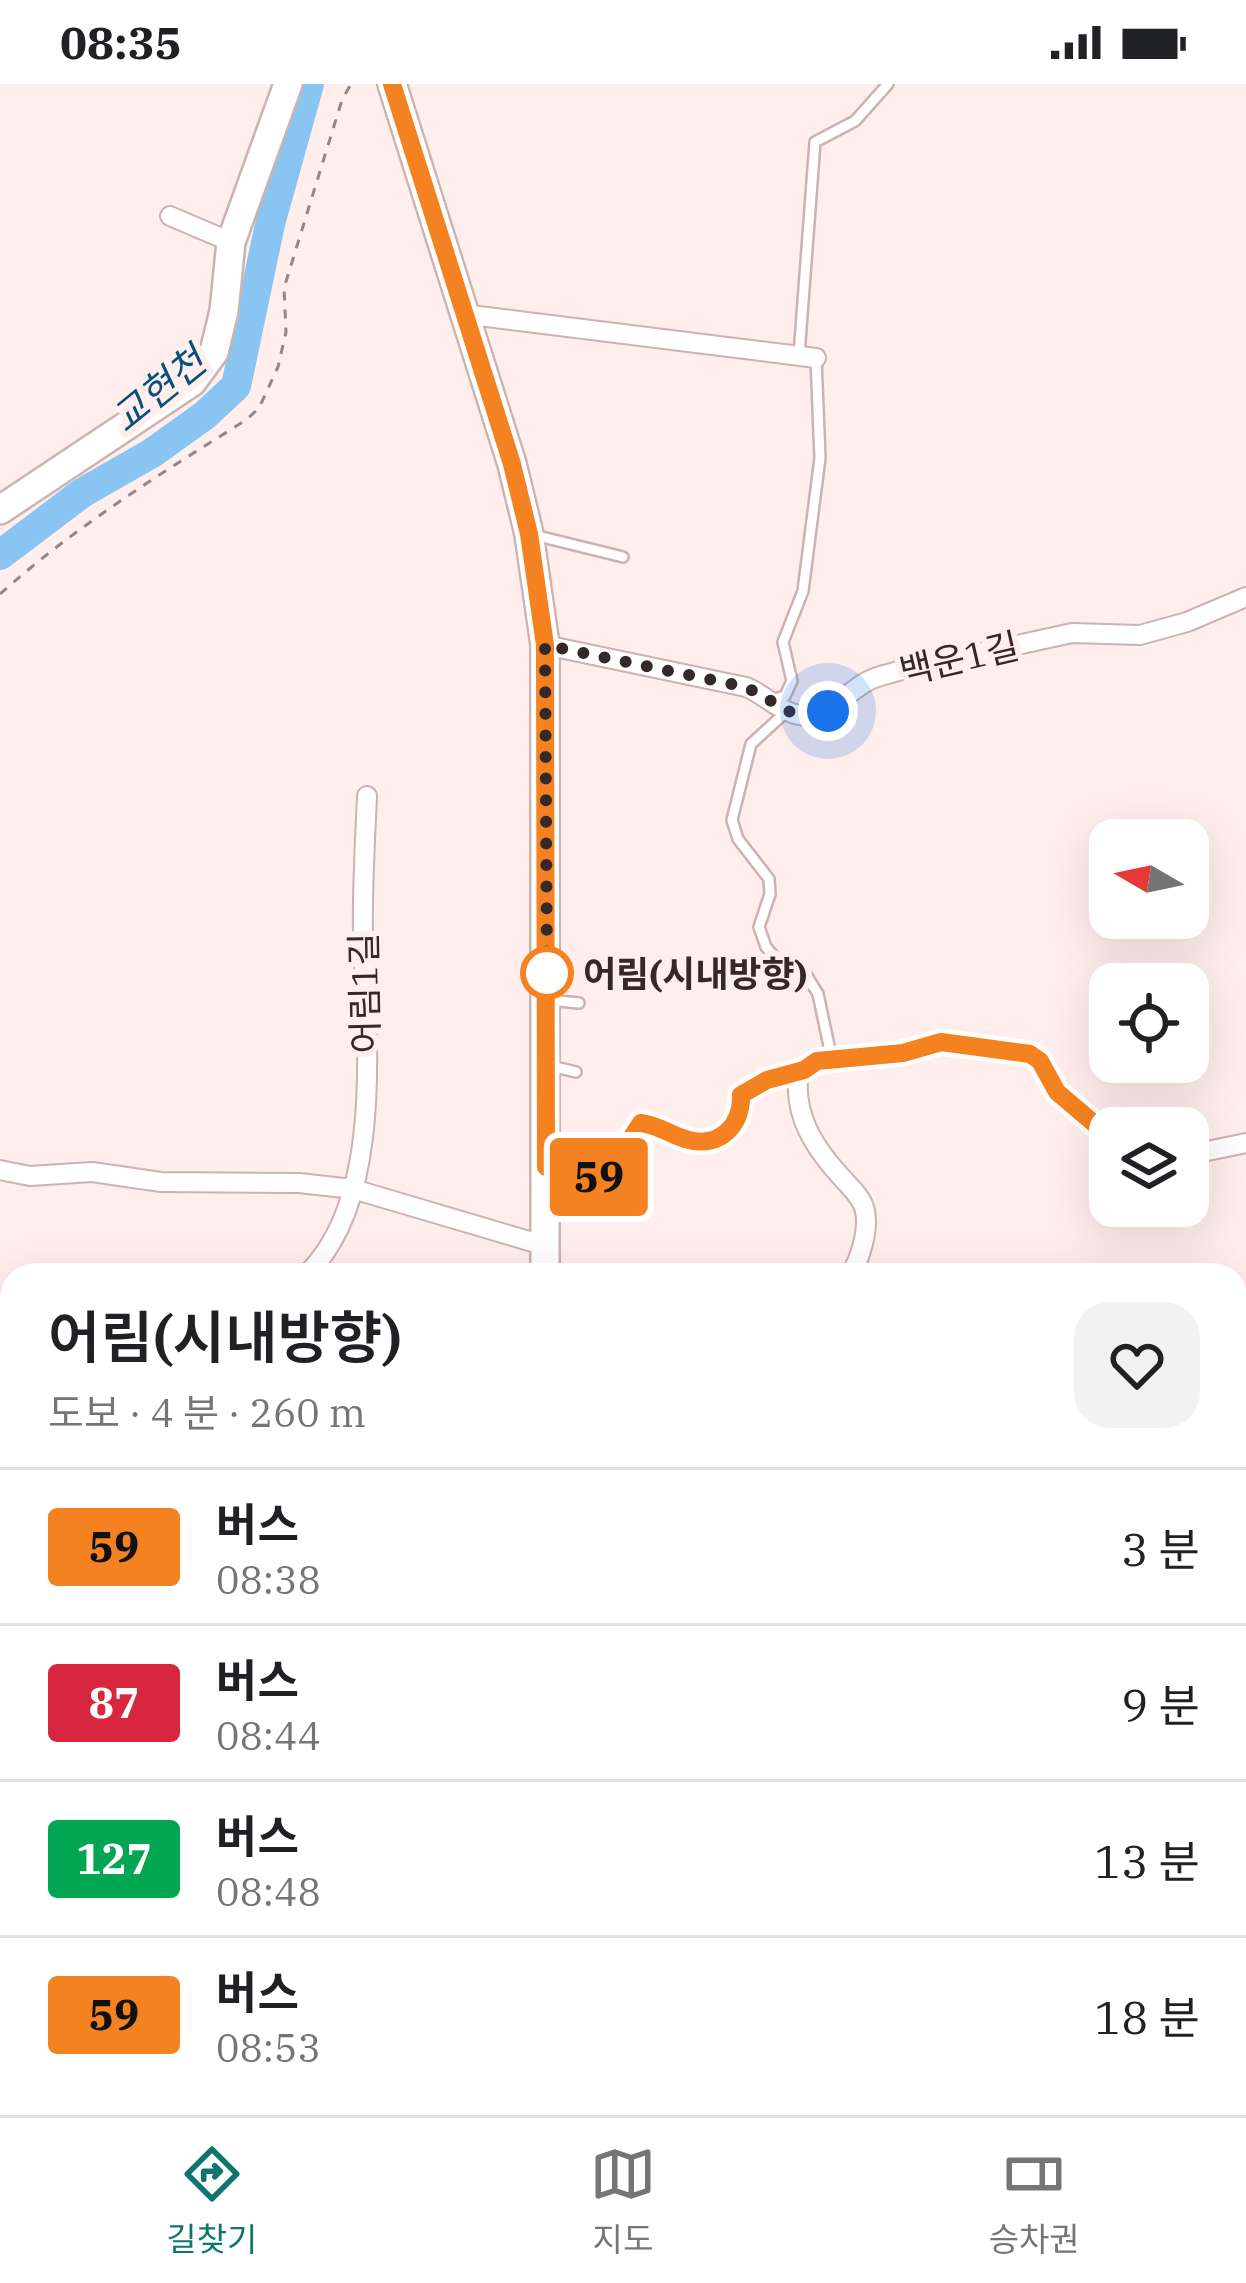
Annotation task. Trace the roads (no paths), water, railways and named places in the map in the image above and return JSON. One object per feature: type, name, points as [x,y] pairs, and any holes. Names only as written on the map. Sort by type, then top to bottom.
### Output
[{"type":"street","points":[[0,510],[192,382],[214,352],[224,311],[231,242],[287,84]]},
{"type":"street","points":[[392,84],[512,464],[529,534],[545,645],[545,1263]]},
{"type":"street","points":[[170,216],[231,242]]},
{"type":"street","points":[[463,314],[807,356]]},
{"type":"street","name":"백운1길","points":[[545,645],[746,687],[811,717],[828,711],[870,680],[898,671],[1072,633],[1140,635],[1187,622],[1246,597]]},
{"type":"street","name":"어림1길","points":[[319,1263],[346,1219],[362,1133],[367,1045],[363,938],[367,796]]},
{"type":"street","points":[[546,1167],[593,1178],[606,1176],[641,1123],[661,1126],[693,1142],[710,1141],[735,1124],[741,1095],[747,1089],[817,1061],[903,1053],[941,1042],[1030,1054],[1040,1061],[1057,1092],[1089,1119]]},
{"type":"street","points":[[799,1071],[796,1101],[810,1136],[866,1211],[856,1263]]},
{"type":"street","points":[[1209,1151],[1246,1143]]},
{"type":"street","points":[[0,1170],[31,1176],[92,1172],[161,1182],[299,1183],[353,1189],[546,1246]]},
{"type":"lane","points":[[832,1060],[818,994],[807,976],[778,961],[766,947],[759,927],[770,893],[769,879],[738,838],[732,820],[751,744],[792,682],[783,642],[803,591],[820,458],[807,356],[815,142],[855,121],[889,84]]},
{"type":"lane","points":[[529,534],[623,557]]},
{"type":"lane","points":[[547,1000],[579,1003]]},
{"type":"lane","points":[[546,1065],[576,1072]]},
{"type":"waterway","name":"교현천","points":[[0,555],[82,493],[152,453],[236,386],[270,224],[309,84]]},
{"type":"place","name":"어림(시내방향)","points":[[547,973]]}]
